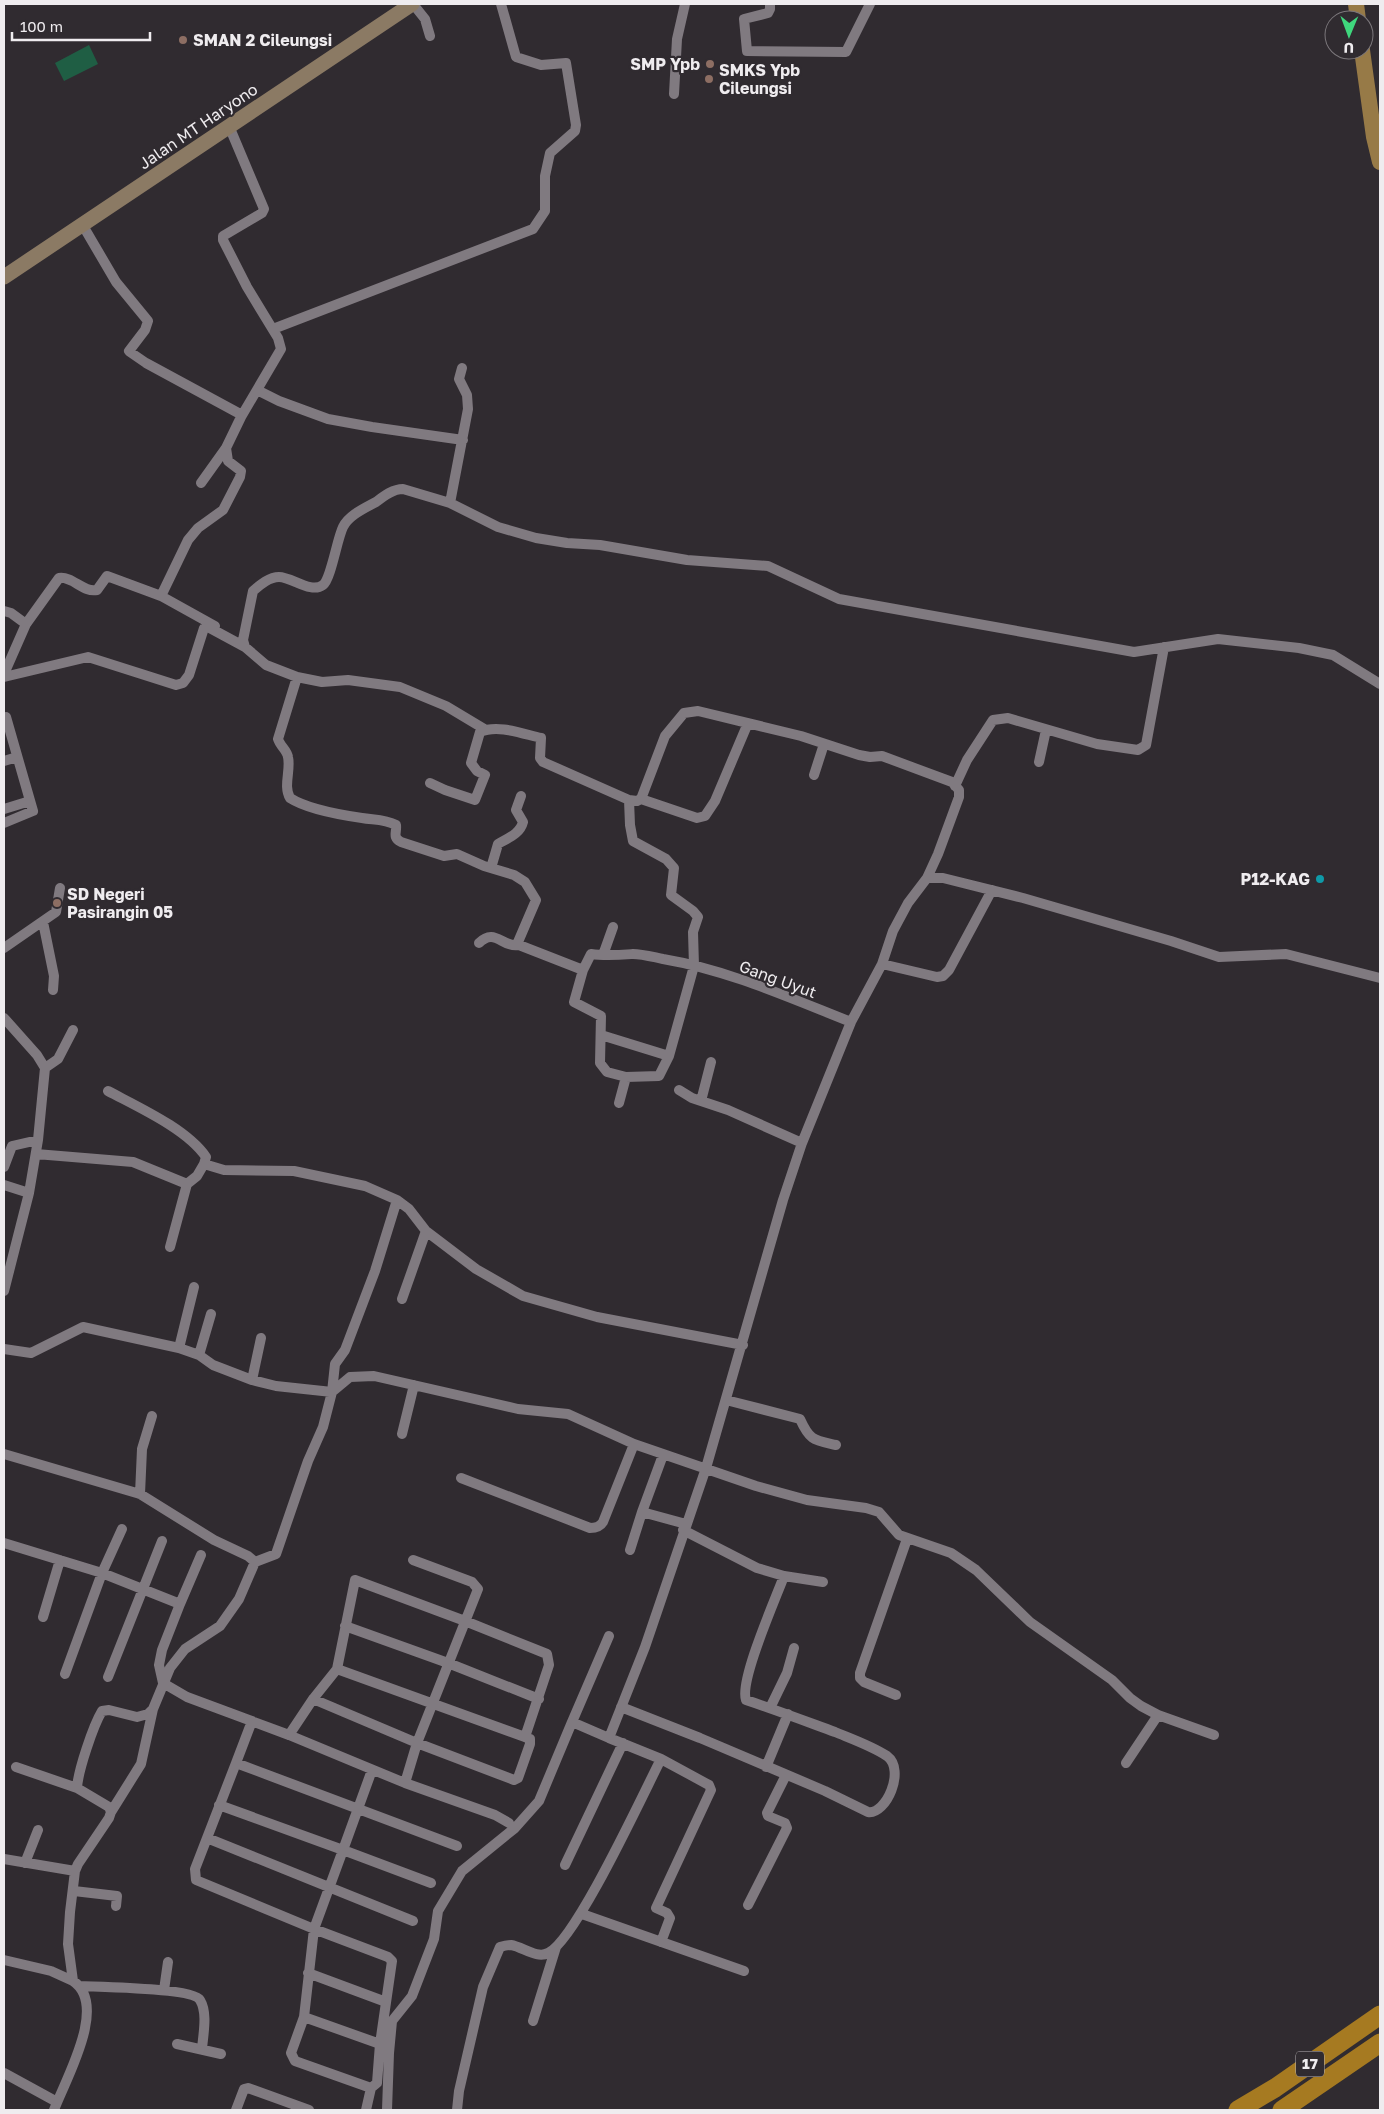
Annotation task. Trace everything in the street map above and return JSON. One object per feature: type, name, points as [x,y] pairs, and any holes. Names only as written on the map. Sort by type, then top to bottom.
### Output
[{"type":"highway","name":"17","points":[[1238,2110],[1275,2088],[1380,2014]]},
{"type":"highway","name":"17","points":[[1282,2110],[1380,2043]]},
{"type":"main road","name":"Jalan MT Haryono","points":[[4,277],[412,4]]},
{"type":"main road","points":[[1363,60],[1374,137],[1380,162]]},
{"type":"street","points":[[412,4],[425,19],[430,36]]},
{"type":"street","points":[[273,329],[533,229],[545,211],[545,176],[550,153],[575,131],[576,125],[566,63],[541,65],[516,57],[501,4]]},
{"type":"street","points":[[674,94],[678,39],[685,4]]},
{"type":"street","points":[[770,4],[768,13],[744,18],[747,51],[846,52],[870,4]]},
{"type":"street","points":[[201,483],[226,448],[242,415],[281,349],[278,338],[247,287],[223,240],[223,236],[264,209],[229,126]]},
{"type":"street","points":[[82,224],[116,282],[148,321],[145,330],[129,351],[146,363],[242,415]]},
{"type":"street","points":[[450,503],[463,440],[468,402],[459,379],[462,368]]},
{"type":"street","points":[[257,390],[279,401],[334,420],[463,440]]},
{"type":"street","points":[[161,596],[188,540],[198,528],[223,510],[240,477],[241,471],[228,461],[226,448]]},
{"type":"street","points":[[244,644],[252,591],[265,581],[279,577],[314,587],[323,585],[328,578],[332,558],[344,526],[354,516],[397,489],[410,490],[450,503],[498,527],[536,538],[600,545],[688,560],[768,566],[839,599],[1134,652],[1218,639],[1299,648],[1333,655],[1380,684]]},
{"type":"street","points":[[4,675],[26,624],[59,578],[65,577],[92,591],[97,590],[107,576],[161,596],[244,644],[266,665],[297,676],[322,682],[348,680],[400,687],[446,706],[486,730]]},
{"type":"street","points":[[4,611],[26,624]]},
{"type":"street","points":[[4,675],[88,657],[176,685],[183,683],[189,675],[206,627],[244,644]]},
{"type":"street","points":[[955,786],[967,760],[993,720],[1008,718],[1097,744],[1138,750],[1146,745],[1164,647]]},
{"type":"street","points":[[297,676],[278,739],[288,756],[288,794],[290,798],[332,812],[387,821],[396,825],[396,839],[401,842],[444,856],[457,854],[522,879],[534,894],[536,900],[518,942],[519,945]]},
{"type":"street","points":[[609,1738],[644,1647],[706,1468],[743,1345],[773,1235],[802,1143],[851,1022],[882,964],[893,931],[927,878],[960,797],[959,790],[952,782],[882,756],[870,757],[859,755],[748,723],[691,710],[684,713],[665,736],[641,799]]},
{"type":"street","points":[[4,718],[6,717],[33,812],[4,823]]},
{"type":"street","points":[[430,783],[475,800],[485,774],[477,771],[471,763],[480,732],[486,730],[516,732],[541,738],[540,758],[543,762],[629,800],[637,801],[641,799],[697,818],[706,816],[715,801],[748,723]]},
{"type":"street","points":[[1039,762],[1046,730]]},
{"type":"street","points":[[814,775],[824,744]]},
{"type":"street","points":[[4,761],[17,757]]},
{"type":"street","points":[[491,868],[498,844],[518,832],[522,827],[523,822],[516,810],[521,796]]},
{"type":"street","points":[[613,927],[603,955],[591,954],[583,970],[574,1002],[601,1016],[600,1063],[608,1072],[626,1077],[660,1076],[669,1056],[694,966],[694,932],[698,917],[671,894],[674,868],[666,859],[633,841],[629,800]]},
{"type":"street","points":[[4,809],[30,801]]},
{"type":"street","points":[[927,878],[943,878],[992,890],[1172,941],[1219,957],[1286,954],[1380,978]]},
{"type":"street","points":[[4,948],[56,912],[60,888]]},
{"type":"street","points":[[882,964],[937,977],[943,976],[950,970],[992,890]]},
{"type":"street","points":[[43,922],[54,976],[53,990]]},
{"type":"street","points":[[479,943],[490,936],[511,945],[519,945],[583,970]]},
{"type":"street","name":"Gang Uyut","points":[[603,955],[634,954],[694,966],[747,981],[851,1022]]},
{"type":"street","points":[[4,1018],[37,1055],[45,1068],[38,1140],[29,1193],[4,1291]]},
{"type":"street","points":[[45,1068],[58,1059],[73,1030]]},
{"type":"street","points":[[601,1035],[669,1056]]},
{"type":"street","points":[[701,1101],[711,1062]]},
{"type":"street","points":[[619,1103],[626,1077]]},
{"type":"street","points":[[679,1090],[802,1143]]},
{"type":"street","points":[[108,1091],[160,1119],[200,1148],[206,1157],[197,1176],[187,1184],[170,1247]]},
{"type":"street","points":[[4,1167],[12,1146],[38,1140]]},
{"type":"street","points":[[36,1154],[133,1162],[187,1184]]},
{"type":"street","points":[[204,1164],[224,1170],[294,1171],[364,1186],[397,1200],[409,1209],[426,1231],[476,1269],[523,1296],[597,1317],[743,1345]]},
{"type":"street","points":[[4,1185],[29,1193]]},
{"type":"street","points":[[4,2073],[55,2106],[78,2051],[88,2015],[87,2001],[76,1984],[68,1944],[75,1871],[141,1764],[153,1709],[170,1668],[184,1649],[220,1626],[239,1599],[255,1562],[276,1554],[308,1461],[323,1427],[332,1392],[335,1364],[345,1350],[375,1271],[397,1200]]},
{"type":"street","points":[[402,1299],[426,1231]]},
{"type":"street","points":[[178,1348],[194,1287]]},
{"type":"street","points":[[199,1355],[211,1314]]},
{"type":"street","points":[[4,1349],[31,1353],[83,1328],[178,1348],[199,1355],[214,1365],[252,1380],[276,1386],[332,1392],[350,1377],[374,1376],[518,1410],[568,1414],[634,1444],[756,1486],[807,1500],[866,1508],[884,1516],[890,1527],[907,1538],[927,1543],[952,1553],[976,1570],[1030,1622],[1112,1680],[1130,1698],[1158,1715],[1214,1735]]},
{"type":"street","points":[[252,1380],[261,1338]]},
{"type":"street","points":[[402,1434],[414,1385]]},
{"type":"street","points":[[726,1400],[800,1419],[806,1433],[813,1440],[836,1444]]},
{"type":"street","points":[[140,1494],[142,1449],[152,1416]]},
{"type":"street","points":[[461,1478],[594,1528],[603,1522],[634,1444]]},
{"type":"street","points":[[4,1454],[140,1494],[214,1540],[248,1556],[255,1562]]},
{"type":"street","points":[[630,1550],[663,1454]]},
{"type":"street","points":[[642,1512],[685,1527],[757,1568],[784,1576],[823,1582]]},
{"type":"street","points":[[65,1674],[102,1573],[122,1529]]},
{"type":"street","points":[[896,1695],[864,1682],[860,1678],[860,1673],[907,1538]]},
{"type":"street","points":[[108,1678],[162,1541]]},
{"type":"street","points":[[4,1543],[102,1573],[180,1604]]},
{"type":"street","points":[[201,1555],[162,1650],[159,1665],[163,1683],[187,1697],[289,1735],[372,1770],[495,1815],[509,1823]]},
{"type":"street","points":[[43,1617],[60,1560]]},
{"type":"street","points":[[405,1782],[417,1743],[478,1589],[472,1582],[413,1560]]},
{"type":"street","points":[[621,1707],[700,1738],[873,1813],[878,1810],[894,1784],[896,1776],[895,1768],[888,1756],[853,1739],[746,1700],[744,1695],[748,1672],[784,1576]]},
{"type":"street","points":[[289,1735],[313,1699],[337,1669],[355,1580],[547,1654],[549,1665],[525,1737]]},
{"type":"street","points":[[345,1626],[448,1663],[539,1699]]},
{"type":"street","points":[[387,2110],[392,2022],[412,1996],[434,1940],[438,1911],[462,1871],[515,1828],[539,1801],[609,1636]]},
{"type":"street","points":[[770,1708],[786,1673],[794,1648]]},
{"type":"street","points":[[313,1699],[417,1743],[514,1780],[518,1778],[530,1739],[337,1669]]},
{"type":"street","points":[[77,1788],[80,1770],[96,1722],[102,1711],[109,1710],[137,1718],[148,1714],[153,1709]]},
{"type":"street","points":[[766,1767],[788,1714]]},
{"type":"street","points":[[1126,1763],[1158,1715]]},
{"type":"street","points":[[252,1721],[195,1869],[196,1880],[314,1929],[388,1957],[392,1961],[376,2082],[371,2088],[366,2110]]},
{"type":"street","points":[[572,1722],[661,1759],[709,1785],[711,1790],[656,1908],[667,1914],[670,1918],[661,1942]]},
{"type":"street","points":[[565,1865],[623,1743]]},
{"type":"street","points":[[457,2110],[459,2091],[483,1987],[500,1947],[511,1945],[542,1955],[549,1953],[556,1946],[582,1914],[661,1759]]},
{"type":"street","points":[[236,1763],[457,1846]]},
{"type":"street","points":[[16,1767],[77,1788],[109,1807],[111,1812]]},
{"type":"street","points":[[371,2088],[295,2061],[291,2052],[304,2017],[314,1929],[372,1770]]},
{"type":"street","points":[[748,1906],[787,1828],[784,1823],[768,1816],[767,1813],[786,1775]]},
{"type":"street","points":[[220,1805],[431,1883]]},
{"type":"street","points":[[25,1863],[38,1830]]},
{"type":"street","points":[[207,1838],[413,1921]]},
{"type":"street","points":[[4,1859],[75,1871]]},
{"type":"street","points":[[74,1891],[117,1896],[116,1906]]},
{"type":"street","points":[[582,1914],[744,1971]]},
{"type":"street","points":[[533,2021],[556,1946]]},
{"type":"street","points":[[4,1960],[50,1971],[76,1984],[194,1994],[200,1999],[204,2010],[202,2049]]},
{"type":"street","points":[[164,1990],[168,1962]]},
{"type":"street","points":[[308,1973],[386,2002]]},
{"type":"street","points":[[304,2017],[380,2044]]},
{"type":"street","points":[[177,2044],[221,2054]]},
{"type":"street","points":[[236,2110],[244,2090],[248,2088],[309,2110]]},
{"type":"green space","points":[[89,45],[98,64],[64,81],[55,63]]},
{"type":"place","name":"SMAN 2 Cileungsi","points":[[183,40]]},
{"type":"place","name":"SMP Ypb","points":[[710,64]]},
{"type":"place","name":"SMKS Ypb Cileungsi","points":[[709,79]]},
{"type":"place","name":"P12-KAG","points":[[1320,879]]},
{"type":"place","name":"SD Negeri Pasirangin 05","points":[[57,903]]}]
